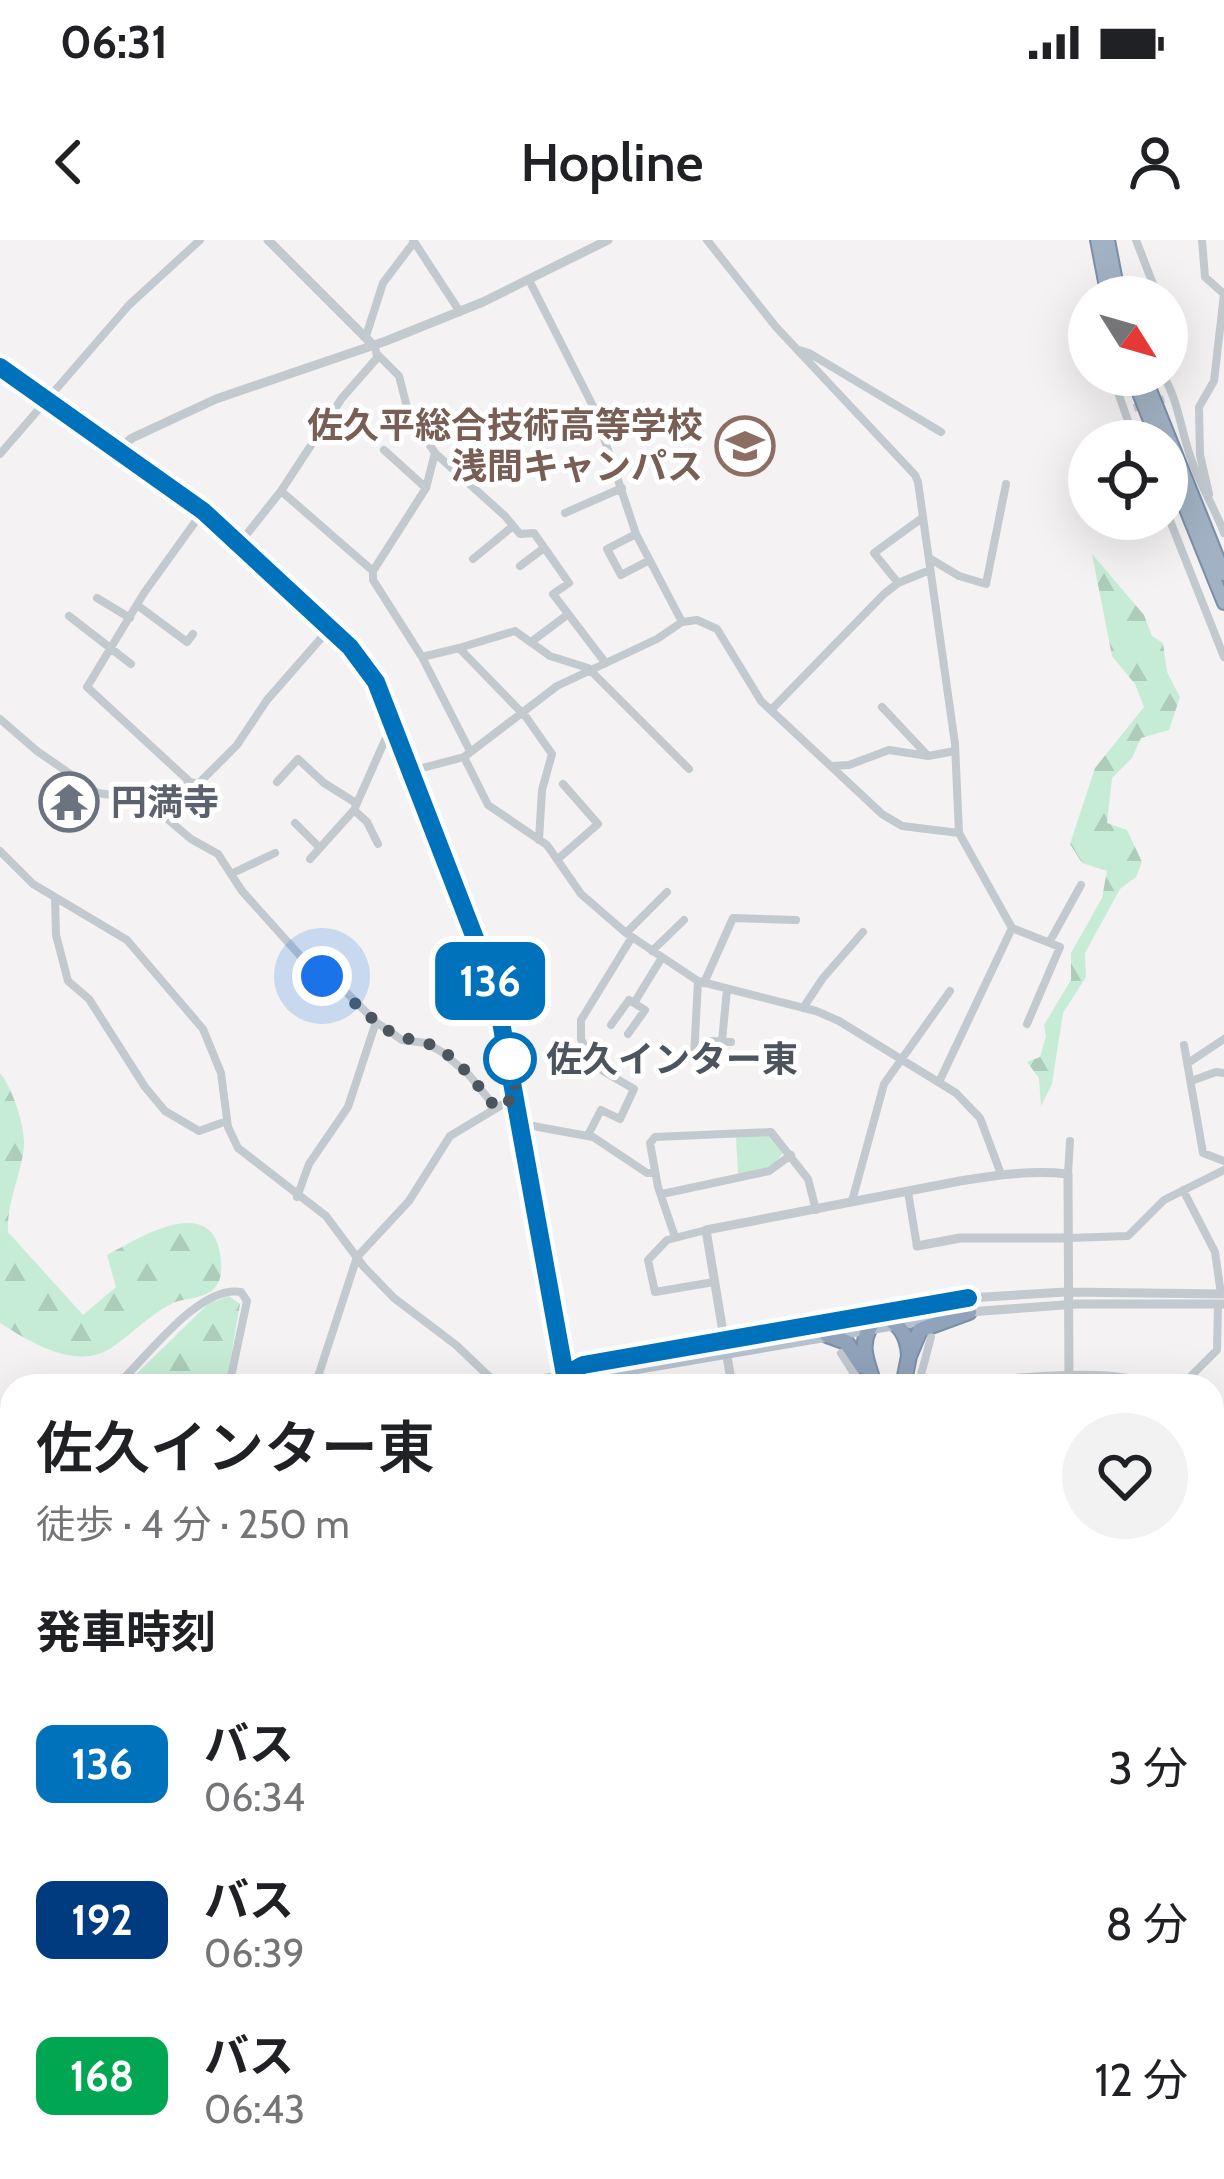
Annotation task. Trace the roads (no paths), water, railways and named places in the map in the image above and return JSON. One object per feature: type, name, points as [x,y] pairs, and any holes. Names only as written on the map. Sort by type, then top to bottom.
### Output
[{"type":"highway","points":[[1097,240],[1104,276]]},
{"type":"highway","points":[[1108,240],[1115,276]]},
{"type":"highway","points":[[1188,472],[1224,574]]},
{"type":"highway","points":[[1188,514],[1224,603]]},
{"type":"highway","points":[[905,1374],[923,1327],[969,1305]]},
{"type":"highway","points":[[870,1374],[862,1351],[868,1328],[879,1313],[895,1322],[907,1340],[909,1356]]},
{"type":"highway","points":[[827,1335],[850,1346],[867,1374]]},
{"type":"main road","points":[[0,367],[203,511],[330,628],[369,671],[398,734],[489,978],[517,1096],[565,1374]]},
{"type":"main road","points":[[573,1374],[583,1365],[827,1335],[969,1305]]},
{"type":"main road","points":[[726,1346],[879,1313],[969,1305]]},
{"type":"street","points":[[0,454],[129,305],[200,240]]},
{"type":"street","points":[[268,240],[399,376],[408,411],[435,453],[521,535],[532,532],[569,583],[553,595],[604,661]]},
{"type":"street","points":[[119,449],[132,438],[216,400],[460,312],[608,240]]},
{"type":"street","points":[[707,240],[797,351],[916,475],[955,751],[959,833],[1012,928],[1060,947],[1028,1024]]},
{"type":"street","points":[[1136,240],[1151,276]]},
{"type":"street","points":[[1202,240],[1205,277],[1224,294],[1218,318],[1219,384],[1199,407],[1198,422],[1209,494],[1224,533]]},
{"type":"street","points":[[239,544],[281,491],[372,345],[383,283],[413,241],[460,312]]},
{"type":"street","points":[[529,280],[594,408],[636,534],[682,622]]},
{"type":"street","points":[[797,351],[809,352],[941,432]]},
{"type":"street","points":[[384,449],[426,488]]},
{"type":"street","points":[[373,571],[426,488],[435,453]]},
{"type":"street","points":[[1188,470],[1209,494]]},
{"type":"street","points":[[928,558],[959,576],[986,584],[1006,484]]},
{"type":"street","points":[[565,513],[622,488]]},
{"type":"street","points":[[281,491],[373,571],[378,592],[422,657],[488,805],[560,858],[581,894],[629,935],[701,982],[803,1008],[838,1022],[939,1082],[980,1118],[1001,1174]]},
{"type":"street","points":[[203,511],[136,605],[87,690],[190,782],[198,784],[236,746],[267,700],[330,628]]},
{"type":"street","points":[[898,583],[874,554],[922,518]]},
{"type":"street","points":[[473,559],[513,526]]},
{"type":"street","points":[[636,534],[607,549],[621,575],[648,561]]},
{"type":"street","points":[[1177,540],[1224,657]]},
{"type":"street","points":[[520,566],[544,548]]},
{"type":"street","points":[[770,710],[898,583],[930,570]]},
{"type":"street","points":[[97,598],[130,618]]},
{"type":"street","points":[[136,605],[188,641]]},
{"type":"street","points":[[531,642],[567,615]]},
{"type":"street","points":[[69,616],[131,664]]},
{"type":"street","points":[[412,771],[467,754],[587,668],[657,639],[682,622],[698,620],[717,629],[770,710],[897,824],[959,833]]},
{"type":"street","points":[[422,657],[515,631],[550,656],[587,668],[688,769]]},
{"type":"street","points":[[459,648],[553,756],[542,790],[539,839]]},
{"type":"street","points":[[883,707],[928,756]]},
{"type":"street","points":[[0,719],[98,793],[138,798],[190,839],[218,854],[242,891],[312,969],[402,1040],[426,1043],[442,1052],[470,1075],[496,1108]]},
{"type":"street","points":[[310,860],[355,807],[385,740],[398,734]]},
{"type":"street","points":[[831,766],[889,750],[928,756],[955,751]]},
{"type":"street","points":[[277,782],[298,759],[355,807],[378,844]]},
{"type":"street","points":[[156,810],[190,782]]},
{"type":"street","points":[[560,858],[598,824],[565,792]]},
{"type":"street","points":[[295,823],[320,848]]},
{"type":"street","points":[[1,854],[33,884],[120,933],[196,1018],[221,1072],[227,1121],[242,1154],[326,1216],[394,1298],[487,1374]]},
{"type":"street","points":[[233,873],[270,858]]},
{"type":"street","points":[[1050,941],[1081,885]]},
{"type":"street","points":[[587,1135],[601,1110],[620,1118],[634,1089],[593,1065],[581,1020],[629,935],[668,892]]},
{"type":"street","points":[[56,897],[56,935],[65,976],[105,1021],[145,1087],[165,1111],[199,1131],[227,1121]]},
{"type":"street","points":[[694,1058],[701,982],[733,918],[796,920]]},
{"type":"street","points":[[652,951],[684,920]]},
{"type":"street","points":[[939,1082],[1012,928]]},
{"type":"street","points":[[803,1008],[863,932]]},
{"type":"street","points":[[634,1004],[662,958]]},
{"type":"street","points":[[722,1041],[727,989]]},
{"type":"street","points":[[852,1203],[884,1084],[950,991]]},
{"type":"street","points":[[611,1025],[629,1000],[645,1010],[628,1034]]},
{"type":"street","points":[[297,1197],[309,1164],[348,1107],[376,1022]]},
{"type":"street","points":[[1187,1063],[1224,1039]]},
{"type":"street","points":[[1184,1045],[1203,1153],[1224,1161]]},
{"type":"street","points":[[1191,1081],[1224,1073]]},
{"type":"street","points":[[319,1374],[357,1257],[409,1201],[450,1136],[517,1096]]},
{"type":"street","points":[[522,1124],[587,1135],[647,1174],[655,1173]]},
{"type":"street","points":[[675,1237],[655,1173],[650,1143],[655,1137],[766,1131],[776,1136],[808,1180],[816,1210]]},
{"type":"street","points":[[1069,1374],[1070,1142]]},
{"type":"street","points":[[662,1194],[770,1171],[791,1155]]},
{"type":"street","points":[[908,1192],[917,1246],[960,1238],[1128,1236],[1164,1199],[1224,1170]]},
{"type":"street","points":[[714,1282],[655,1292],[648,1260],[675,1237],[706,1230],[1001,1174],[1068,1174]]},
{"type":"street","points":[[1183,1189],[1215,1252],[1222,1299],[1217,1350],[1193,1374]]},
{"type":"street","points":[[706,1230],[730,1374]]},
{"type":"street","points":[[127,1374],[205,1302],[227,1290],[241,1292],[248,1300],[233,1374]]},
{"type":"street","points":[[969,1305],[1067,1299],[1222,1299]]},
{"type":"street","points":[[921,1374],[931,1337]]},
{"type":"street","points":[[842,1353],[855,1374]]},
{"type":"tunnel","points":[[1134,408],[1164,399]]},
{"type":"place","name":"佐久平総合技術高等学校 浅間キャンパス","points":[[745,446]]},
{"type":"place","name":"円満寺","points":[[69,802]]},
{"type":"place","name":"佐久インター東","points":[[510,1059]]}]
